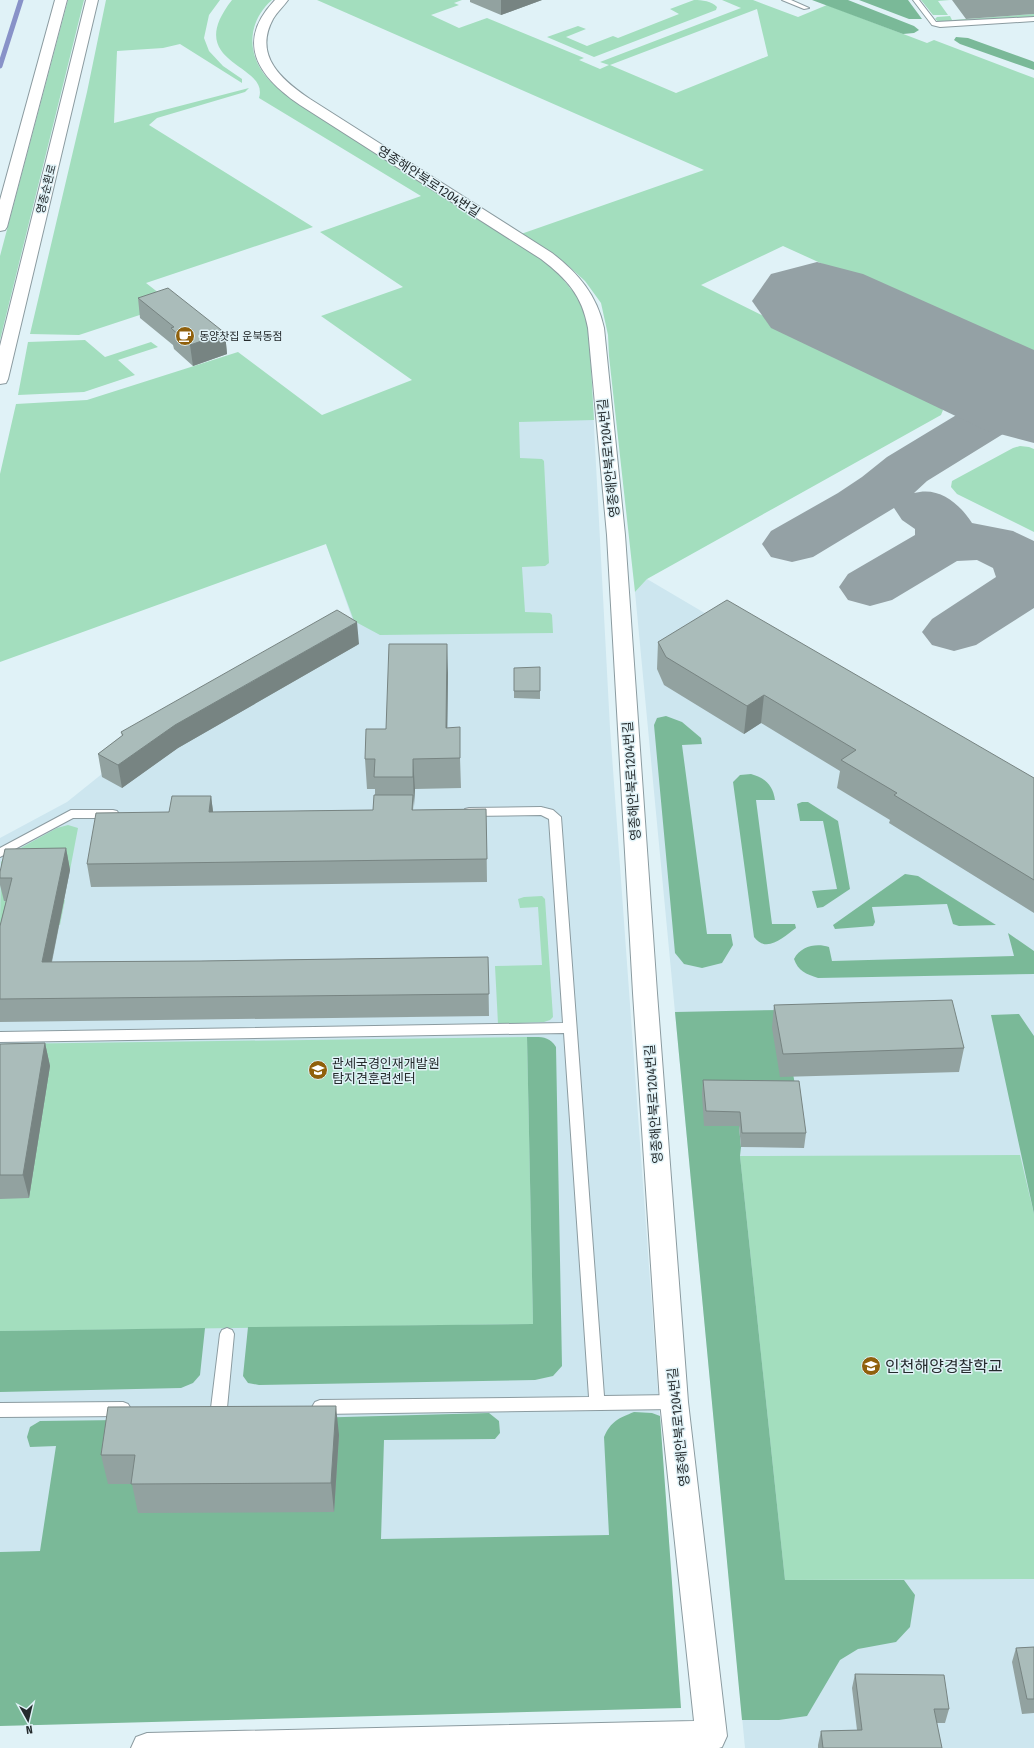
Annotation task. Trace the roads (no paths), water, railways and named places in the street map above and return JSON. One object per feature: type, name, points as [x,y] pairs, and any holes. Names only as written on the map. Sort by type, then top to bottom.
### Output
[{"type":"street","points":[[0,227],[61,0]]},
{"type":"street","name":"영종순환로","points":[[0,379],[92,0]]},
{"type":"street","name":"영종해안북로1204번길","points":[[282,0],[264,24],[259,42],[260,52],[264,62],[280,83],[365,140],[548,258],[578,285],[588,299],[594,313],[616,534],[645,993],[674,1402],[712,1742]]},
{"type":"street","points":[[146,1748],[712,1742]]},
{"type":"lane","points":[[785,0],[806,8]]},
{"type":"lane","points":[[916,0],[934,24],[940,25],[1034,20]]},
{"type":"lane","points":[[454,812],[541,811],[549,813],[555,817],[597,1403]]},
{"type":"lane","points":[[0,853],[71,814],[129,814]]},
{"type":"lane","points":[[0,1037],[570,1028]]},
{"type":"lane","points":[[219,1408],[227,1334]]},
{"type":"lane","points":[[306,1407],[674,1402]]},
{"type":"lane","points":[[203,1408],[235,1408]]},
{"type":"lane","points":[[0,1410],[141,1409]]},
{"type":"waterway","points":[[0,66],[21,0]]},
{"type":"place","name":"동양찻집 운북동점","points":[[185,336]]},
{"type":"place","name":"관세국경인재개발원 탐지견훈련센터","points":[[318,1070]]},
{"type":"place","name":"인천해양경찰학교","points":[[871,1366]]}]
